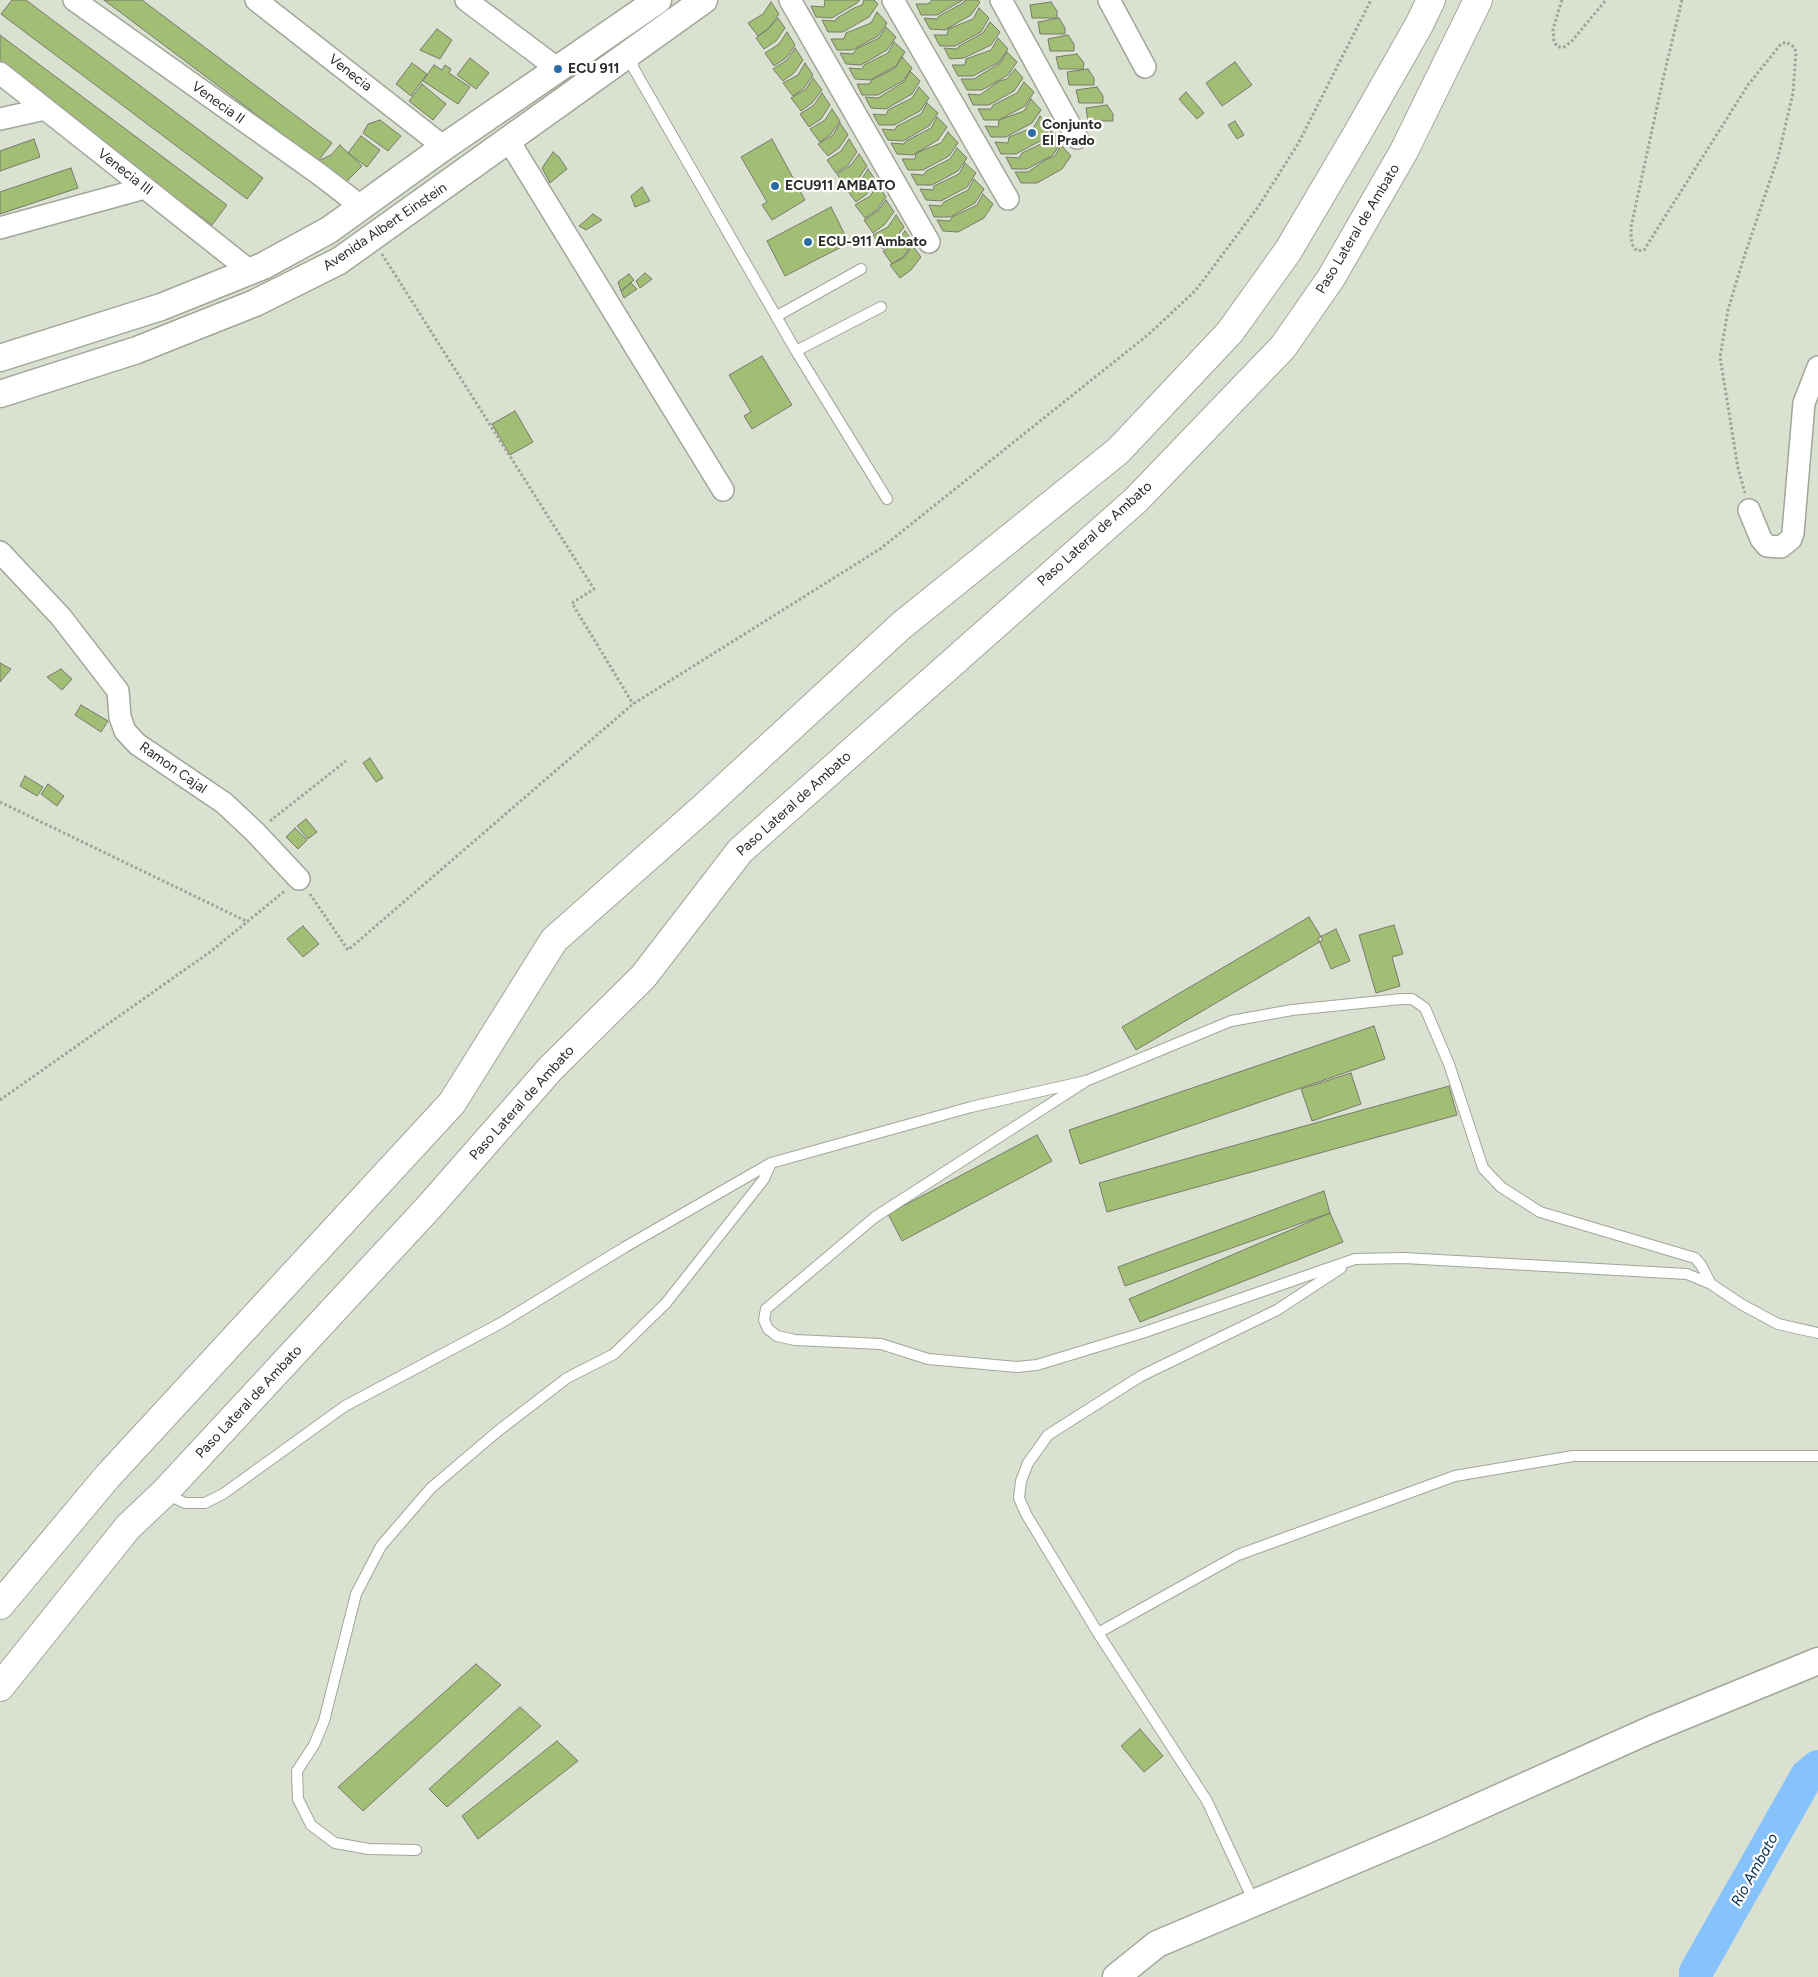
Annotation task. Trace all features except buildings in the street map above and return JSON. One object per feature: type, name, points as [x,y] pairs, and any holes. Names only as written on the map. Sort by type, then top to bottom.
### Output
[{"type":"highway","points":[[0,1605],[107,1477],[452,1103],[554,940],[702,809],[902,625],[1118,451],[1230,332],[1288,251],[1357,134],[1419,25],[1431,0]]},
{"type":"highway","name":"Paso Lateral de Ambato","points":[[0,1687],[128,1527],[164,1493],[430,1206],[551,1068],[643,977],[740,851],[1136,500],[1283,347],[1331,278],[1404,151],[1478,0]]},
{"type":"street","name":"Venecia II","points":[[74,0],[319,174],[362,207]]},
{"type":"street","name":"Venecia","points":[[256,0],[444,147]]},
{"type":"street","points":[[466,0],[558,69]]},
{"type":"street","name":"Avenida Albert Einstein","points":[[0,358],[161,307],[250,271],[329,230],[444,147],[658,0]]},
{"type":"street","name":"Avenida Albert Einstein","points":[[0,394],[137,350],[255,303],[339,261],[704,0]]},
{"type":"street","points":[[790,0],[929,242]]},
{"type":"street","points":[[893,0],[1008,199]]},
{"type":"street","points":[[1001,0],[1077,138]]},
{"type":"street","points":[[1109,0],[1145,67]]},
{"type":"street","points":[[613,31],[629,53]]},
{"type":"street","name":"Venecia III","points":[[0,73],[250,271]]},
{"type":"street","points":[[0,120],[45,109]]},
{"type":"street","points":[[509,141],[723,490]]},
{"type":"street","points":[[0,228],[145,188]]},
{"type":"street","points":[[1750,510],[1761,539],[1767,546],[1781,547],[1791,539],[1804,403],[1818,367]]},
{"type":"street","name":"Ramon Cajal","points":[[0,552],[61,617],[118,691],[120,717],[125,731],[131,738],[224,803],[255,832],[299,879]]},
{"type":"street","points":[[1116,1977],[1157,1944],[1429,1829],[1652,1729],[1818,1661]]},
{"type":"lane","points":[[629,53],[634,69],[796,351],[887,499]]},
{"type":"lane","points":[[776,316],[861,269]]},
{"type":"lane","points":[[796,351],[881,307]]},
{"type":"lane","points":[[164,1493],[185,1503],[205,1503],[224,1494],[346,1406],[501,1323],[624,1247],[772,1163],[971,1107],[1086,1081],[1232,1021],[1292,1010],[1412,999],[1425,1008],[1445,1056],[1483,1168],[1501,1187],[1540,1212],[1694,1258],[1701,1265],[1711,1284]]},
{"type":"lane","points":[[1086,1081],[876,1217],[766,1310],[764,1320],[768,1329],[777,1336],[795,1340],[881,1344],[928,1359],[1017,1367],[1037,1365],[1142,1333],[1355,1259],[1404,1258],[1688,1274],[1711,1284],[1741,1304],[1778,1324],[1818,1333]]},
{"type":"lane","points":[[416,1850],[369,1849],[335,1843],[310,1825],[298,1799],[297,1772],[314,1745],[324,1720],[356,1594],[360,1586],[381,1546],[431,1488],[498,1430],[567,1378],[614,1354],[666,1303],[764,1179],[772,1163]]},
{"type":"lane","points":[[1254,1902],[1207,1801],[1098,1633],[1026,1514],[1019,1498],[1021,1481],[1028,1463],[1048,1435],[1141,1376],[1277,1310],[1355,1259]]},
{"type":"lane","points":[[1098,1633],[1238,1555],[1454,1476],[1573,1456],[1818,1456]]},
{"type":"path","points":[[1562,0],[1553,30],[1554,42],[1558,47],[1564,47],[1571,42],[1606,0]]},
{"type":"path","points":[[1682,0],[1631,227],[1631,238],[1633,246],[1637,251],[1644,250],[1748,85],[1781,44],[1786,42],[1794,47],[1796,52],[1793,94],[1778,157],[1742,262],[1728,310],[1720,357],[1738,468],[1750,510]]},
{"type":"path","points":[[372,238],[594,589],[572,602],[633,704]]},
{"type":"path","points":[[255,832],[346,761]]},
{"type":"path","points":[[0,802],[248,922]]},
{"type":"path","points":[[0,1100],[210,952],[299,879],[348,950]]},
{"type":"waterway","name":"Río Ambato","points":[[1696,1977],[1696,1972],[1807,1776],[1818,1767]]},
{"type":"place","name":"ECU 911","points":[[558,69]]},
{"type":"place","name":"Conjunto El Prado","points":[[1032,133]]},
{"type":"place","name":"ECU911 AMBATO","points":[[775,186]]},
{"type":"place","name":"ECU-911 Ambato","points":[[808,242]]}]
